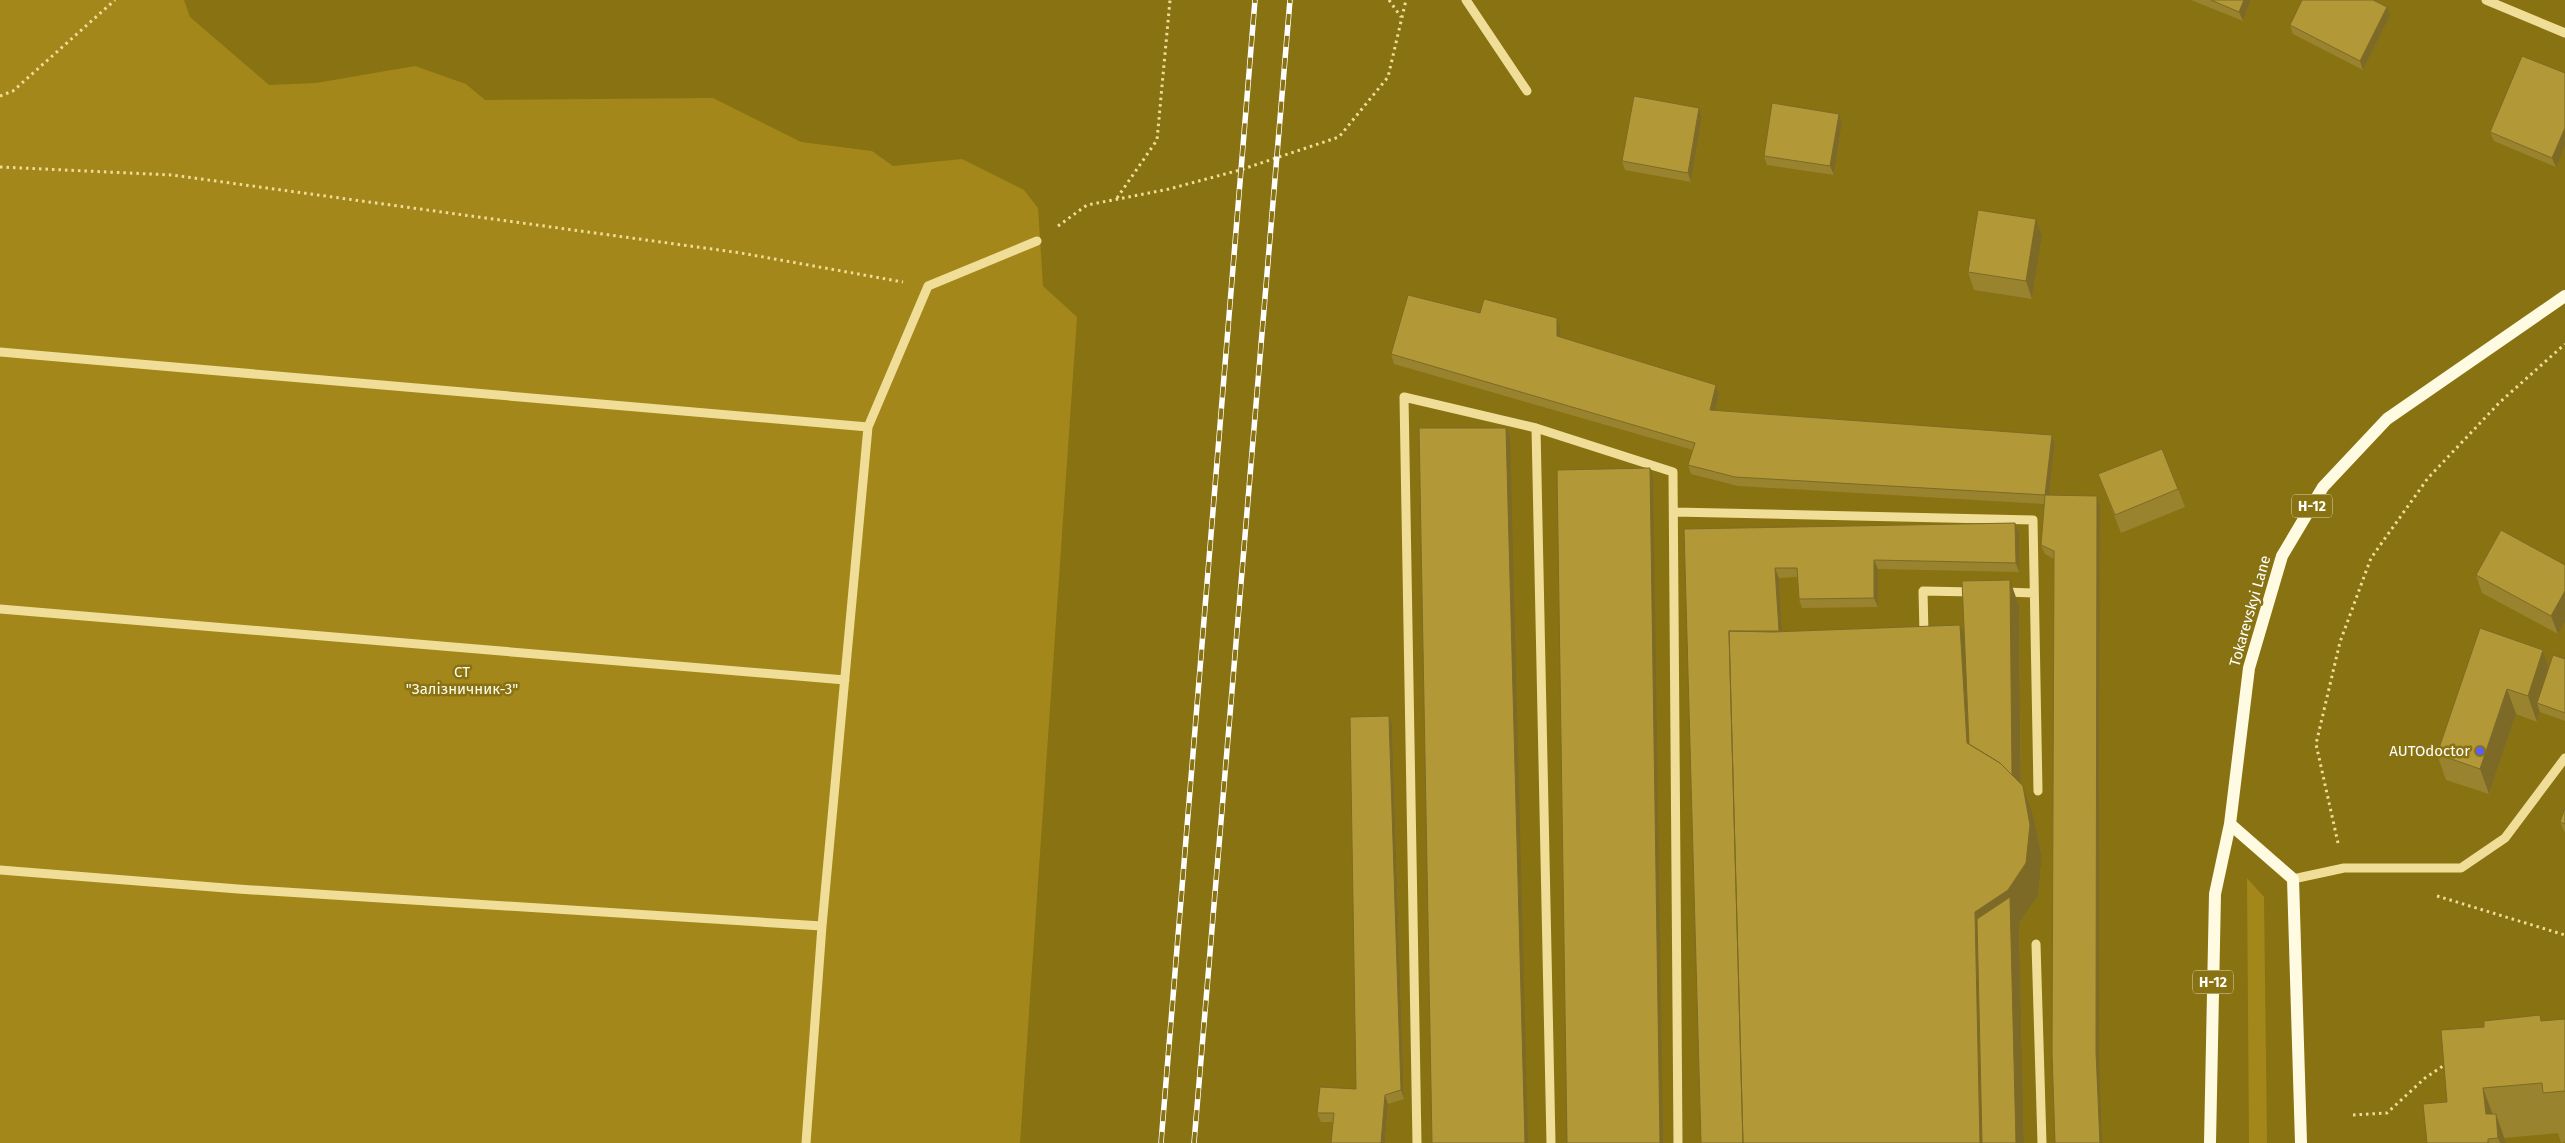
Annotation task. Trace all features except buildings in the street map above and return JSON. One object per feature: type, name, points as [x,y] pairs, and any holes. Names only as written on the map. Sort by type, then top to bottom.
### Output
[{"type":"main road","name":"Tokarevskyi Lane","points":[[2230,824],[2249,668],[2282,556],[2323,487],[2387,419],[2565,296]]},
{"type":"main road","points":[[2230,824],[2293,879],[2301,1143]]},
{"type":"main road","name":"Н-12","points":[[2210,1143],[2215,894],[2230,824]]},
{"type":"street","points":[[1466,0],[1527,91]]},
{"type":"street","points":[[2486,0],[2565,33]]},
{"type":"street","points":[[806,1143],[822,926],[868,427],[928,286],[1037,241]]},
{"type":"street","points":[[0,352],[868,427]]},
{"type":"street","points":[[1417,1143],[1404,397],[1536,428],[1673,472],[1678,1143]]},
{"type":"street","points":[[1536,428],[1551,1143]]},
{"type":"street","points":[[1674,512],[2033,520],[2038,791]]},
{"type":"street","points":[[1906,634],[1924,634],[1923,591],[2034,593]]},
{"type":"street","points":[[0,608],[845,680]]},
{"type":"street","points":[[2293,879],[2344,868],[2461,868],[2505,838],[2565,758]]},
{"type":"street","points":[[0,870],[238,889],[822,926]]},
{"type":"street","points":[[2036,944],[2042,1143]]},
{"type":"path","points":[[0,96],[13,90],[115,0]]},
{"type":"path","points":[[1117,199],[1157,140],[1170,0]]},
{"type":"path","points":[[1389,0],[1402,17]]},
{"type":"path","points":[[1037,241],[1087,205],[1169,189],[1240,170],[1339,137],[1388,77],[1406,0]]},
{"type":"path","points":[[0,167],[182,177],[741,252],[928,286]]},
{"type":"path","points":[[2344,868],[2316,744],[2340,642],[2371,558],[2428,478],[2500,402],[2565,344]]},
{"type":"path","points":[[2433,895],[2565,935]]},
{"type":"path","points":[[2353,1115],[2387,1113],[2425,1078],[2448,1063]]},
{"type":"green space","name":"СТ \"Залізничник-3\"","points":[[0,0],[184,0],[190,17],[269,85],[316,83],[415,66],[466,84],[485,100],[713,98],[801,142],[872,151],[893,166],[962,159],[1024,190],[1038,208],[1043,286],[1077,317],[1020,1143],[0,1143]]},
{"type":"green space","points":[[2247,878],[2264,897],[2267,1143],[2249,1143]]},
{"type":"railway","points":[[1161,1143],[1255,0]]},
{"type":"railway","points":[[1194,1143],[1290,0]]},
{"type":"place","name":"AUTOdoctor","points":[[2480,751]]}]
